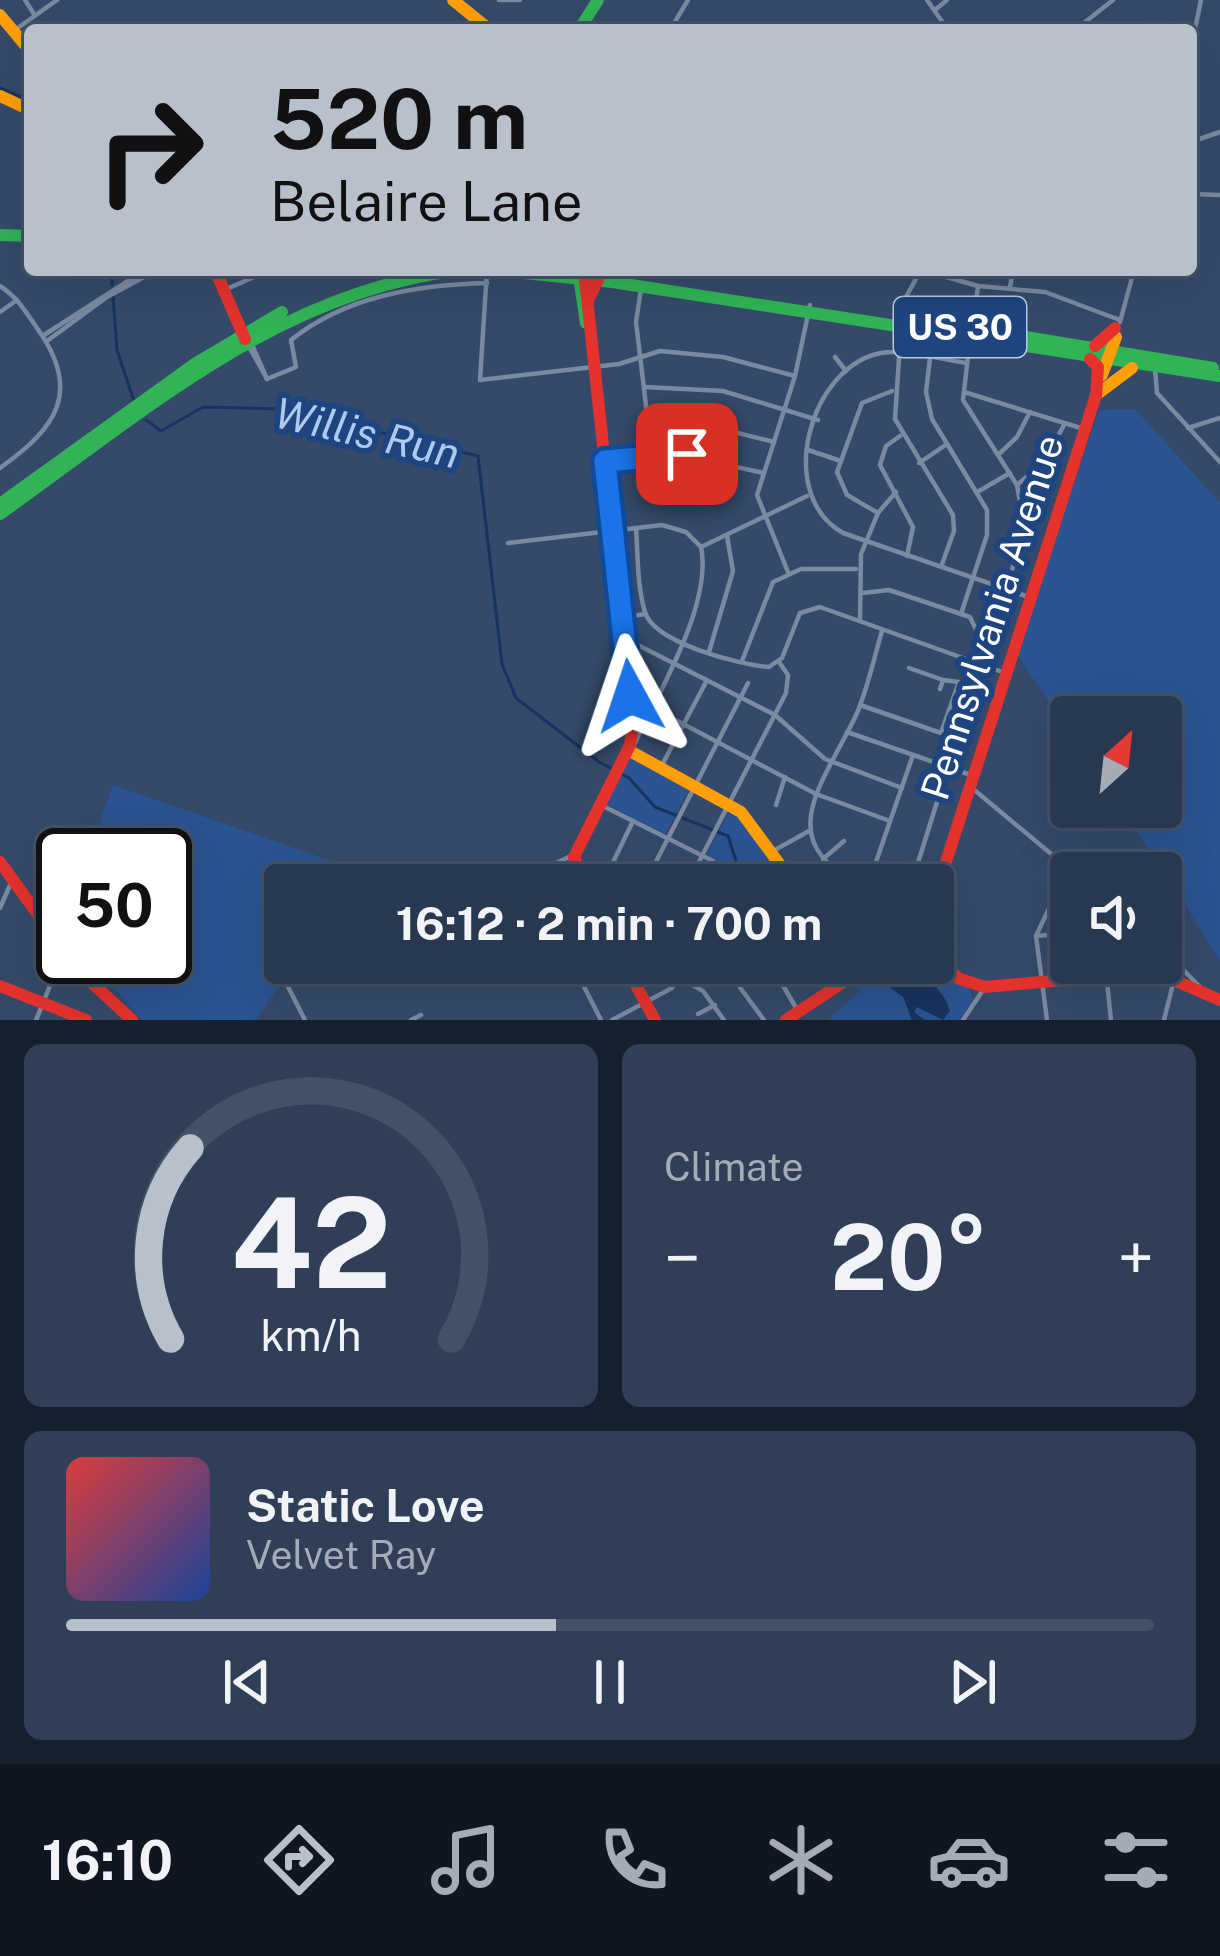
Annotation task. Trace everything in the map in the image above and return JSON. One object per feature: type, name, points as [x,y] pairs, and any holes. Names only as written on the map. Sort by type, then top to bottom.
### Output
[{"type":"main road","points":[[453,0],[483,24]]},
{"type":"main road","points":[[0,15],[24,46]]},
{"type":"main road","points":[[221,276],[247,338]]},
{"type":"main road","points":[[221,276],[247,338]]},
{"type":"main road","points":[[0,514],[234,350],[261,322],[332,290],[385,276]]},
{"type":"main road","points":[[0,504],[247,338],[337,295],[432,276]]},
{"type":"main road","points":[[585,276],[587,324]]},
{"type":"main road","points":[[578,864],[575,854],[633,735],[585,276]]},
{"type":"main road","name":"US 30","points":[[597,276],[641,287],[1090,347],[1108,356]]},
{"type":"main road","name":"US 30","points":[[604,276],[809,309]]},
{"type":"main road","points":[[241,315],[261,322]]},
{"type":"main road","points":[[1090,347],[1107,341],[1117,328],[1134,361],[1096,396]]},
{"type":"main road","name":"Pennsylvania Avenue","points":[[944,864],[1117,328]]},
{"type":"main road","name":"US 30","points":[[971,332],[1075,355],[1220,372]]},
{"type":"main road","points":[[1075,355],[1097,365],[1096,396]]},
{"type":"main road","name":"US 30","points":[[1134,361],[1155,369],[1220,372]]},
{"type":"main road","points":[[630,748],[745,815],[777,864]]},
{"type":"main road","points":[[0,866],[36,919]]},
{"type":"main road","points":[[0,866],[36,916]]},
{"type":"main road","points":[[954,973],[985,987],[1050,978]]},
{"type":"main road","points":[[1182,979],[1220,1000]]},
{"type":"main road","points":[[94,984],[135,1020]]},
{"type":"main road","points":[[96,984],[135,1020]]},
{"type":"main road","points":[[793,1017],[839,984]]},
{"type":"main road","points":[[636,985],[655,1020]]},
{"type":"main road","points":[[0,986],[86,1020]]},
{"type":"main road","points":[[101,991],[115,1020]]},
{"type":"street","points":[[25,0],[34,14]]},
{"type":"street","points":[[10,33],[57,0]]},
{"type":"street","points":[[500,0],[520,0]]},
{"type":"street","points":[[927,0],[944,24]]},
{"type":"street","points":[[934,10],[947,0]]},
{"type":"street","points":[[1083,24],[1113,0]]},
{"type":"street","points":[[45,338],[136,276]]},
{"type":"street","points":[[45,338],[146,276]]},
{"type":"street","points":[[229,289],[257,276]]},
{"type":"street","points":[[267,379],[297,365],[293,338],[325,316],[364,301],[480,276]]},
{"type":"street","points":[[489,276],[480,380],[593,366],[660,351],[723,357],[795,376]]},
{"type":"street","points":[[918,276],[907,295],[892,391],[901,435],[952,515],[954,531],[941,567]]},
{"type":"street","points":[[942,276],[978,286],[1059,295],[1117,328]]},
{"type":"street","points":[[1010,287],[1012,276]]},
{"type":"street","name":"Pennsylvania Avenue","points":[[1117,328],[1132,276]]},
{"type":"street","points":[[0,286],[17,300],[58,363],[55,415],[42,437],[0,468]]},
{"type":"street","points":[[978,286],[963,392],[970,416],[1017,485],[1024,523],[1007,590]]},
{"type":"street","points":[[641,287],[636,322],[652,456]]},
{"type":"street","points":[[0,312],[17,300]]},
{"type":"street","points":[[788,572],[757,502],[795,376],[809,309]]},
{"type":"street","points":[[247,338],[267,379]]},
{"type":"street","points":[[247,338],[267,379]]},
{"type":"street","points":[[966,363],[880,353],[846,370],[826,392],[808,450],[807,496],[831,526],[865,542],[1029,597]]},
{"type":"street","points":[[835,357],[846,370]]},
{"type":"street","points":[[930,358],[928,405],[987,510],[987,535],[961,614]]},
{"type":"street","points":[[1155,369],[1157,393],[1220,462]]},
{"type":"street","points":[[644,387],[697,387],[818,420]]},
{"type":"street","points":[[878,513],[842,488],[841,461],[862,403],[892,391]]},
{"type":"street","points":[[963,392],[1084,429]]},
{"type":"street","points":[[998,455],[1017,437],[1030,412]]},
{"type":"street","points":[[1188,428],[1202,419],[1220,418]]},
{"type":"street","points":[[648,422],[690,421],[774,442]]},
{"type":"street","points":[[1017,485],[1044,462],[1064,423]]},
{"type":"street","points":[[901,435],[886,446],[880,465],[913,527],[907,556]]},
{"type":"street","points":[[919,464],[947,444]]},
{"type":"street","points":[[808,450],[841,461]]},
{"type":"street","points":[[605,461],[687,454],[764,473]]},
{"type":"street","points":[[979,491],[1010,472]]},
{"type":"street","points":[[860,620],[863,593],[856,569],[878,513],[896,493]]},
{"type":"street","points":[[701,547],[807,496]]},
{"type":"street","points":[[508,543],[675,527],[701,547]]},
{"type":"street","points":[[635,528],[645,614],[660,633],[682,643],[769,667],[779,662],[803,611],[820,607],[1005,673]]},
{"type":"street","points":[[709,652],[733,571],[727,536]]},
{"type":"street","points":[[630,748],[682,643],[700,583],[701,547]]},
{"type":"street","points":[[742,661],[765,595],[788,572],[856,569]]},
{"type":"street","points":[[863,593],[889,590],[961,614],[978,628],[973,661]]},
{"type":"street","points":[[622,618],[645,614]]},
{"type":"street","points":[[831,864],[823,859],[809,831],[816,794],[860,704],[883,628]]},
{"type":"street","points":[[626,640],[776,715],[832,762],[902,788]]},
{"type":"street","points":[[698,864],[776,715],[789,682],[779,662]]},
{"type":"street","points":[[860,704],[943,731],[959,682],[909,668]]},
{"type":"street","points":[[940,689],[941,679]]},
{"type":"street","points":[[662,767],[706,682]]},
{"type":"street","points":[[655,864],[748,683]]},
{"type":"street","points":[[630,696],[816,794],[890,821]]},
{"type":"street","points":[[847,732],[948,767],[1051,852]]},
{"type":"street","points":[[874,864],[913,755]]},
{"type":"street","points":[[918,864],[948,767]]},
{"type":"street","points":[[776,805],[785,777]]},
{"type":"street","points":[[600,805],[714,864]]},
{"type":"street","points":[[612,864],[633,821]]},
{"type":"street","points":[[768,854],[809,831]]},
{"type":"street","points":[[823,859],[844,841]]},
{"type":"street","points":[[552,864],[575,854]]},
{"type":"street","points":[[0,908],[10,885]]},
{"type":"street","points":[[1047,1020],[1036,936],[1050,910]]},
{"type":"street","points":[[1036,936],[1050,935]]},
{"type":"street","points":[[1182,969],[1201,988]]},
{"type":"street","points":[[969,983],[975,1004]]},
{"type":"street","points":[[36,1020],[51,984]]},
{"type":"street","points":[[286,984],[302,1019]]},
{"type":"street","points":[[583,984],[602,1020]]},
{"type":"street","points":[[612,1020],[674,984]]},
{"type":"street","points":[[688,984],[715,1005],[724,1020]]},
{"type":"street","points":[[742,984],[764,1020]]},
{"type":"street","points":[[779,984],[793,1017]]},
{"type":"street","points":[[1107,984],[1111,1020]]},
{"type":"street","points":[[1164,1020],[1173,984]]},
{"type":"street","points":[[963,1020],[985,987]]},
{"type":"street","points":[[698,1014],[715,1005]]},
{"type":"street","points":[[411,1020],[421,1015]]},
{"type":"shaded area","points":[[1135,409],[1220,503],[1220,961],[1182,900],[1182,852],[1150,852],[1134,828],[1182,828],[1182,696],[1050,696],[1050,703],[1016,653],[1099,410]]},
{"type":"shaded area","points":[[630,755],[691,785],[665,834],[604,803]]},
{"type":"shaded area","points":[[113,785],[341,864],[264,864],[264,984],[281,984],[256,1020],[142,1020],[111,984],[192,984],[192,828],[98,828]]},
{"type":"shaded area","points":[[731,808],[775,864],[718,864],[707,855]]},
{"type":"shaded area","points":[[954,975],[969,989],[973,1001],[959,1020],[828,1020],[861,990],[857,984],[954,984]]},
{"type":"shaded area","points":[[885,984],[933,984],[950,1011],[943,1020],[917,1007],[914,1012],[925,1020],[912,1020],[903,997]]},
{"type":"waterway","points":[[0,88],[24,98]]},
{"type":"waterway","points":[[111,276],[112,285]]},
{"type":"waterway","points":[[113,297],[117,350],[134,401]]},
{"type":"waterway","name":"Willis Run","points":[[146,420],[161,431],[203,407],[282,409],[478,456],[502,664],[516,698],[599,762],[629,778],[655,807],[728,836],[737,864]]},
{"type":"traffic: fast","points":[[583,24],[598,0]]},
{"type":"traffic: fast","points":[[0,235],[24,236]]},
{"type":"traffic: fast","points":[[0,514],[161,397],[274,329],[333,302],[429,276]]},
{"type":"traffic: fast","points":[[552,276],[1220,376]]},
{"type":"traffic: fast","points":[[579,276],[586,323]]},
{"type":"traffic: fast","points":[[0,504],[193,365],[282,312]]},
{"type":"traffic: fast","points":[[996,332],[1213,368]]},
{"type":"traffic: slow","points":[[453,0],[483,24]]},
{"type":"traffic: slow","points":[[0,15],[24,44]]},
{"type":"traffic: slow","points":[[0,96],[24,107]]},
{"type":"traffic: slow","points":[[1102,375],[1116,337]]},
{"type":"traffic: slow","points":[[1096,395],[1132,368]]},
{"type":"traffic: slow","points":[[628,750],[741,812],[779,864]]},
{"type":"traffic: jam","points":[[218,276],[245,339]]},
{"type":"traffic: jam","points":[[577,864],[574,857],[630,745],[633,722],[585,276]]},
{"type":"traffic: jam","points":[[588,300],[598,280]]},
{"type":"traffic: jam","points":[[1095,346],[1115,328]]},
{"type":"traffic: jam","points":[[1090,359],[1098,367],[1096,396]]},
{"type":"traffic: jam","points":[[945,864],[1096,395]]},
{"type":"traffic: jam","points":[[0,862],[36,912]]},
{"type":"traffic: jam","points":[[954,975],[985,987],[1155,972],[1220,1000]]},
{"type":"traffic: jam","points":[[93,984],[132,1020]]},
{"type":"traffic: jam","points":[[635,984],[655,1020]]},
{"type":"traffic: jam","points":[[786,1020],[840,984]]},
{"type":"traffic: jam","points":[[0,986],[86,1020]]},
{"type":"route","points":[[630,696],[605,461],[687,454]]}]
